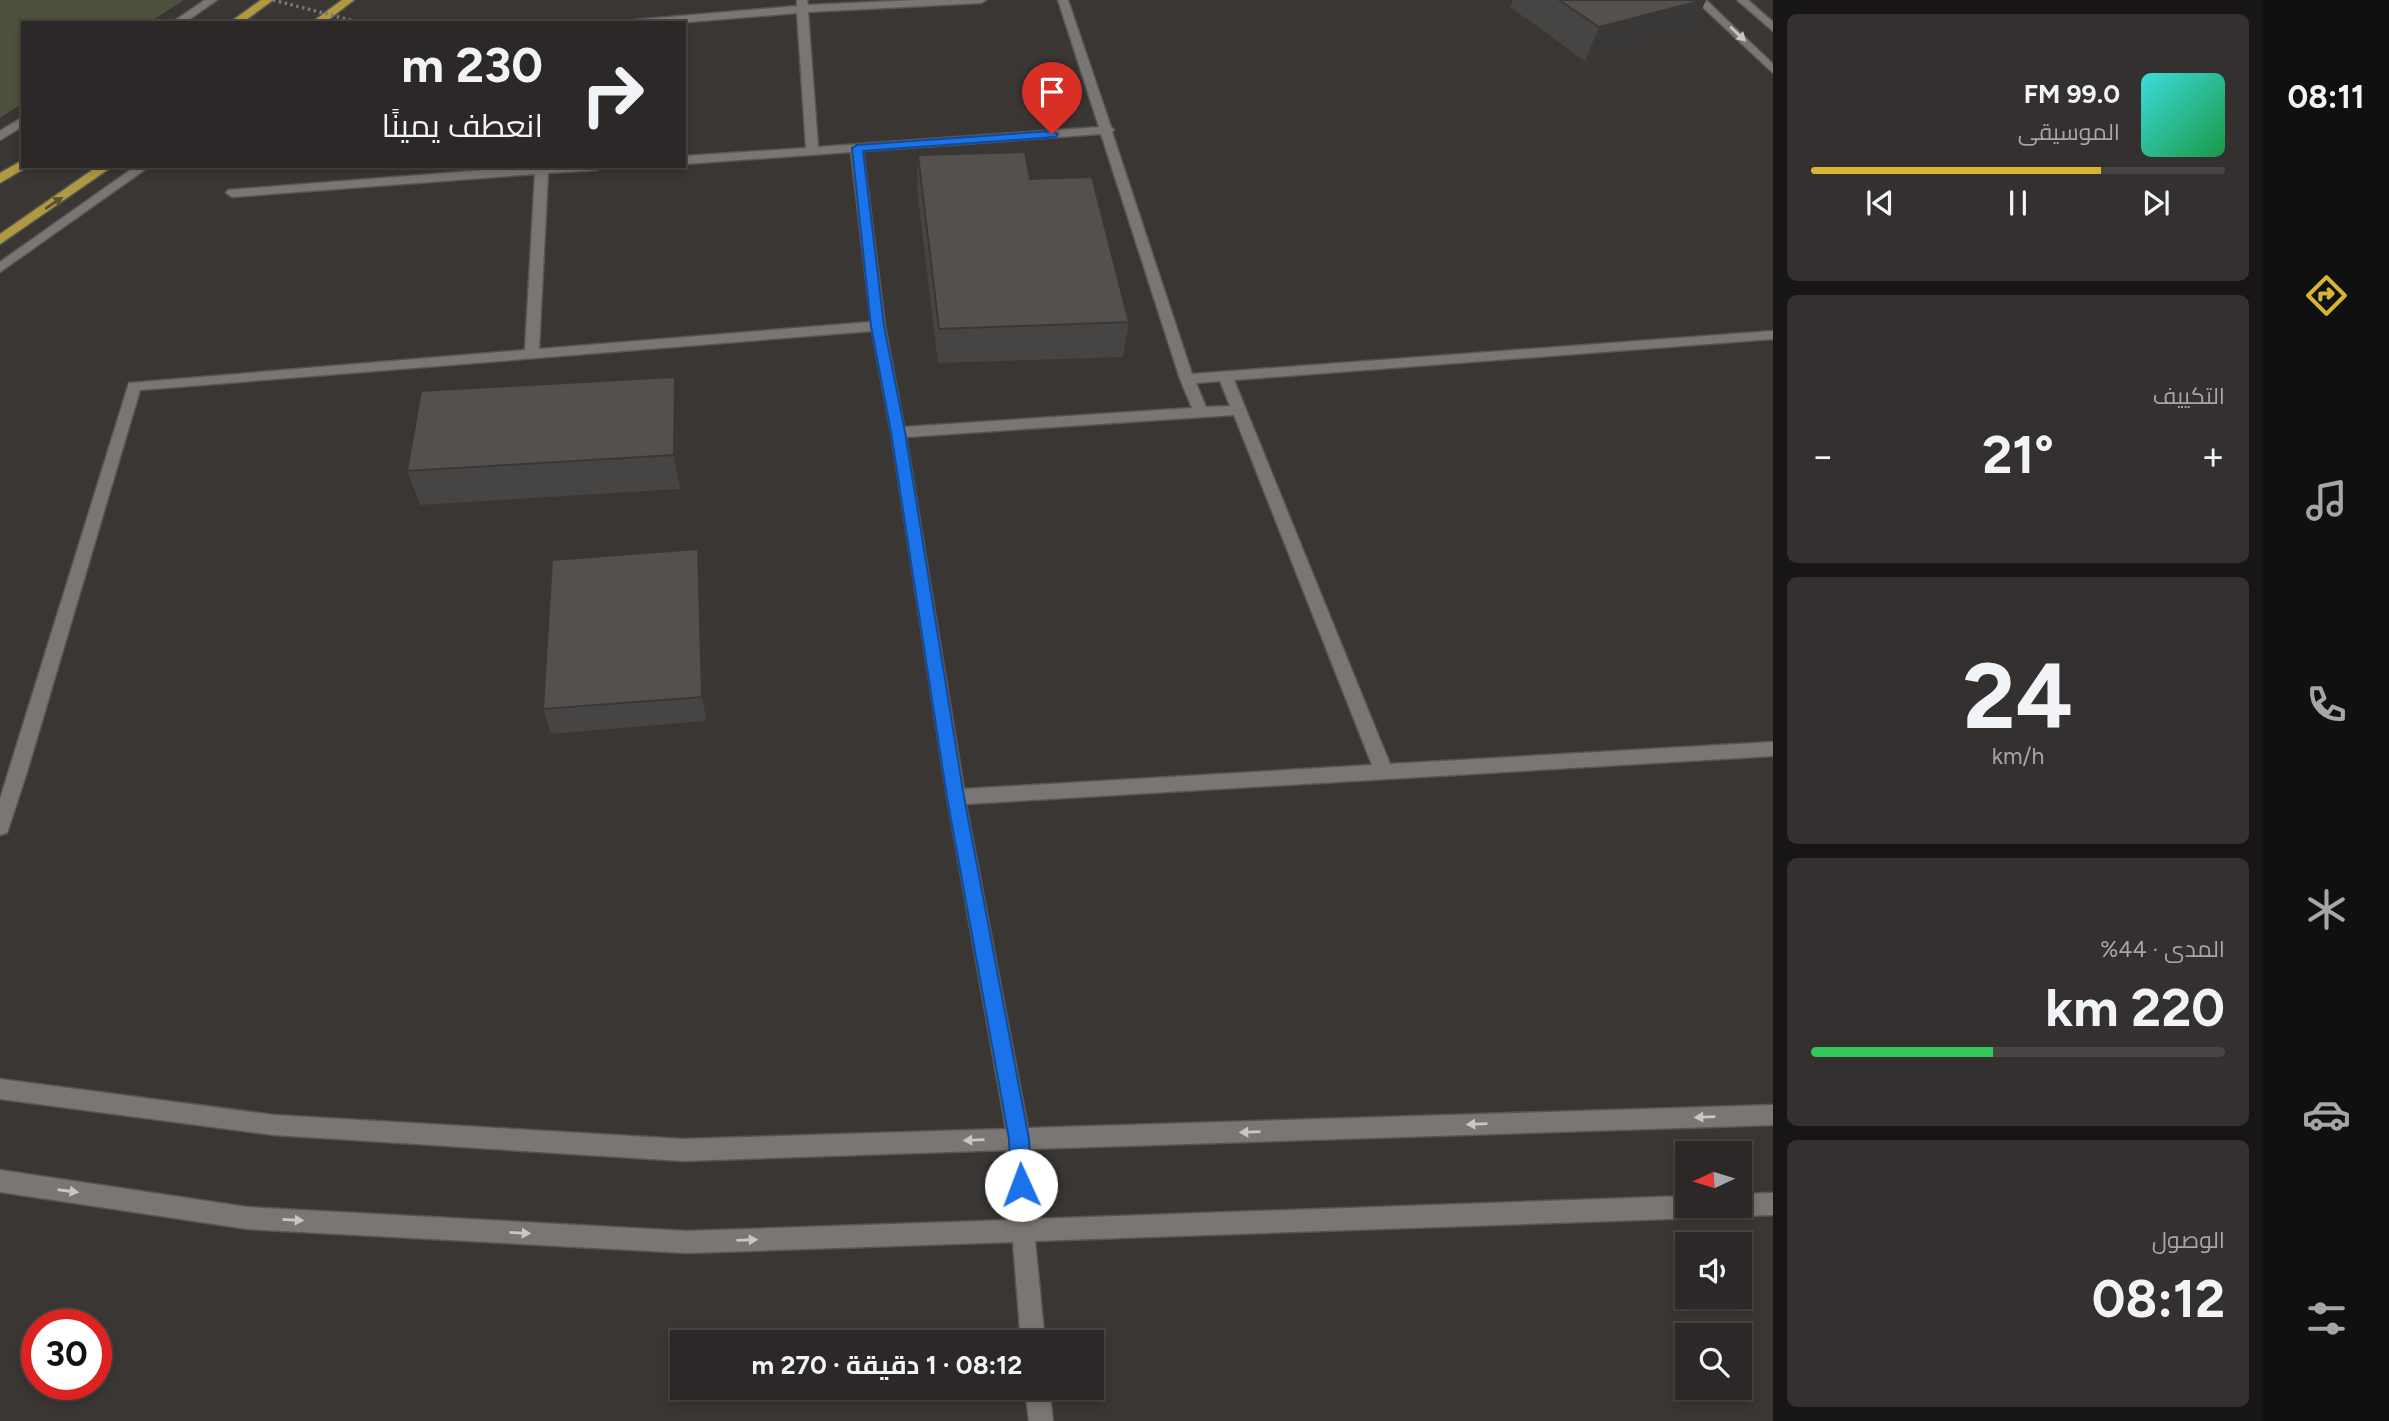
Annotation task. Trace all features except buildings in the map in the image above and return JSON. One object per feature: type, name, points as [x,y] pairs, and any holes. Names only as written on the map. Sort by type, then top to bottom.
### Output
[{"type":"main road","points":[[237,21],[271,0]]},
{"type":"main road","points":[[319,21],[349,0]]},
{"type":"main road","points":[[0,179],[21,165]]},
{"type":"main road","points":[[0,240],[104,168]]},
{"type":"street","points":[[179,21],[212,0]]},
{"type":"street","points":[[653,21],[803,5],[981,0]]},
{"type":"street","points":[[1063,0],[1187,379],[1201,412]]},
{"type":"street","points":[[1700,0],[1773,70]]},
{"type":"street","points":[[1742,0],[1773,28]]},
{"type":"street","points":[[803,5],[813,150]]},
{"type":"street","points":[[0,136],[21,122]]},
{"type":"street","points":[[686,160],[1108,131]]},
{"type":"street","points":[[857,148],[878,326],[898,432],[956,797],[1019,1139],[1023,1232],[1032,1330]]},
{"type":"street","points":[[0,268],[141,168]]},
{"type":"street","points":[[232,193],[542,168],[532,354]]},
{"type":"street","points":[[0,827],[29,742],[134,386],[878,326]]},
{"type":"street","points":[[1187,379],[1773,335]]},
{"type":"street","points":[[1226,377],[1384,772]]},
{"type":"street","points":[[898,432],[1239,410]]},
{"type":"street","points":[[956,797],[1773,749]]},
{"type":"street","points":[[0,1089],[274,1125],[683,1150],[1773,1115]]},
{"type":"street","points":[[0,1181],[247,1218],[687,1242],[1675,1208]]},
{"type":"street","points":[[1752,1205],[1773,1204]]},
{"type":"street","points":[[1038,1400],[1041,1421]]},
{"type":"path","points":[[271,0],[354,21]]},
{"type":"green space","points":[[0,0],[184,0],[151,21],[21,21],[21,104],[0,118]]},
{"type":"route","points":[[1021,1185],[1019,1139],[956,797],[898,432],[878,326],[857,148],[1052,134]]}]
